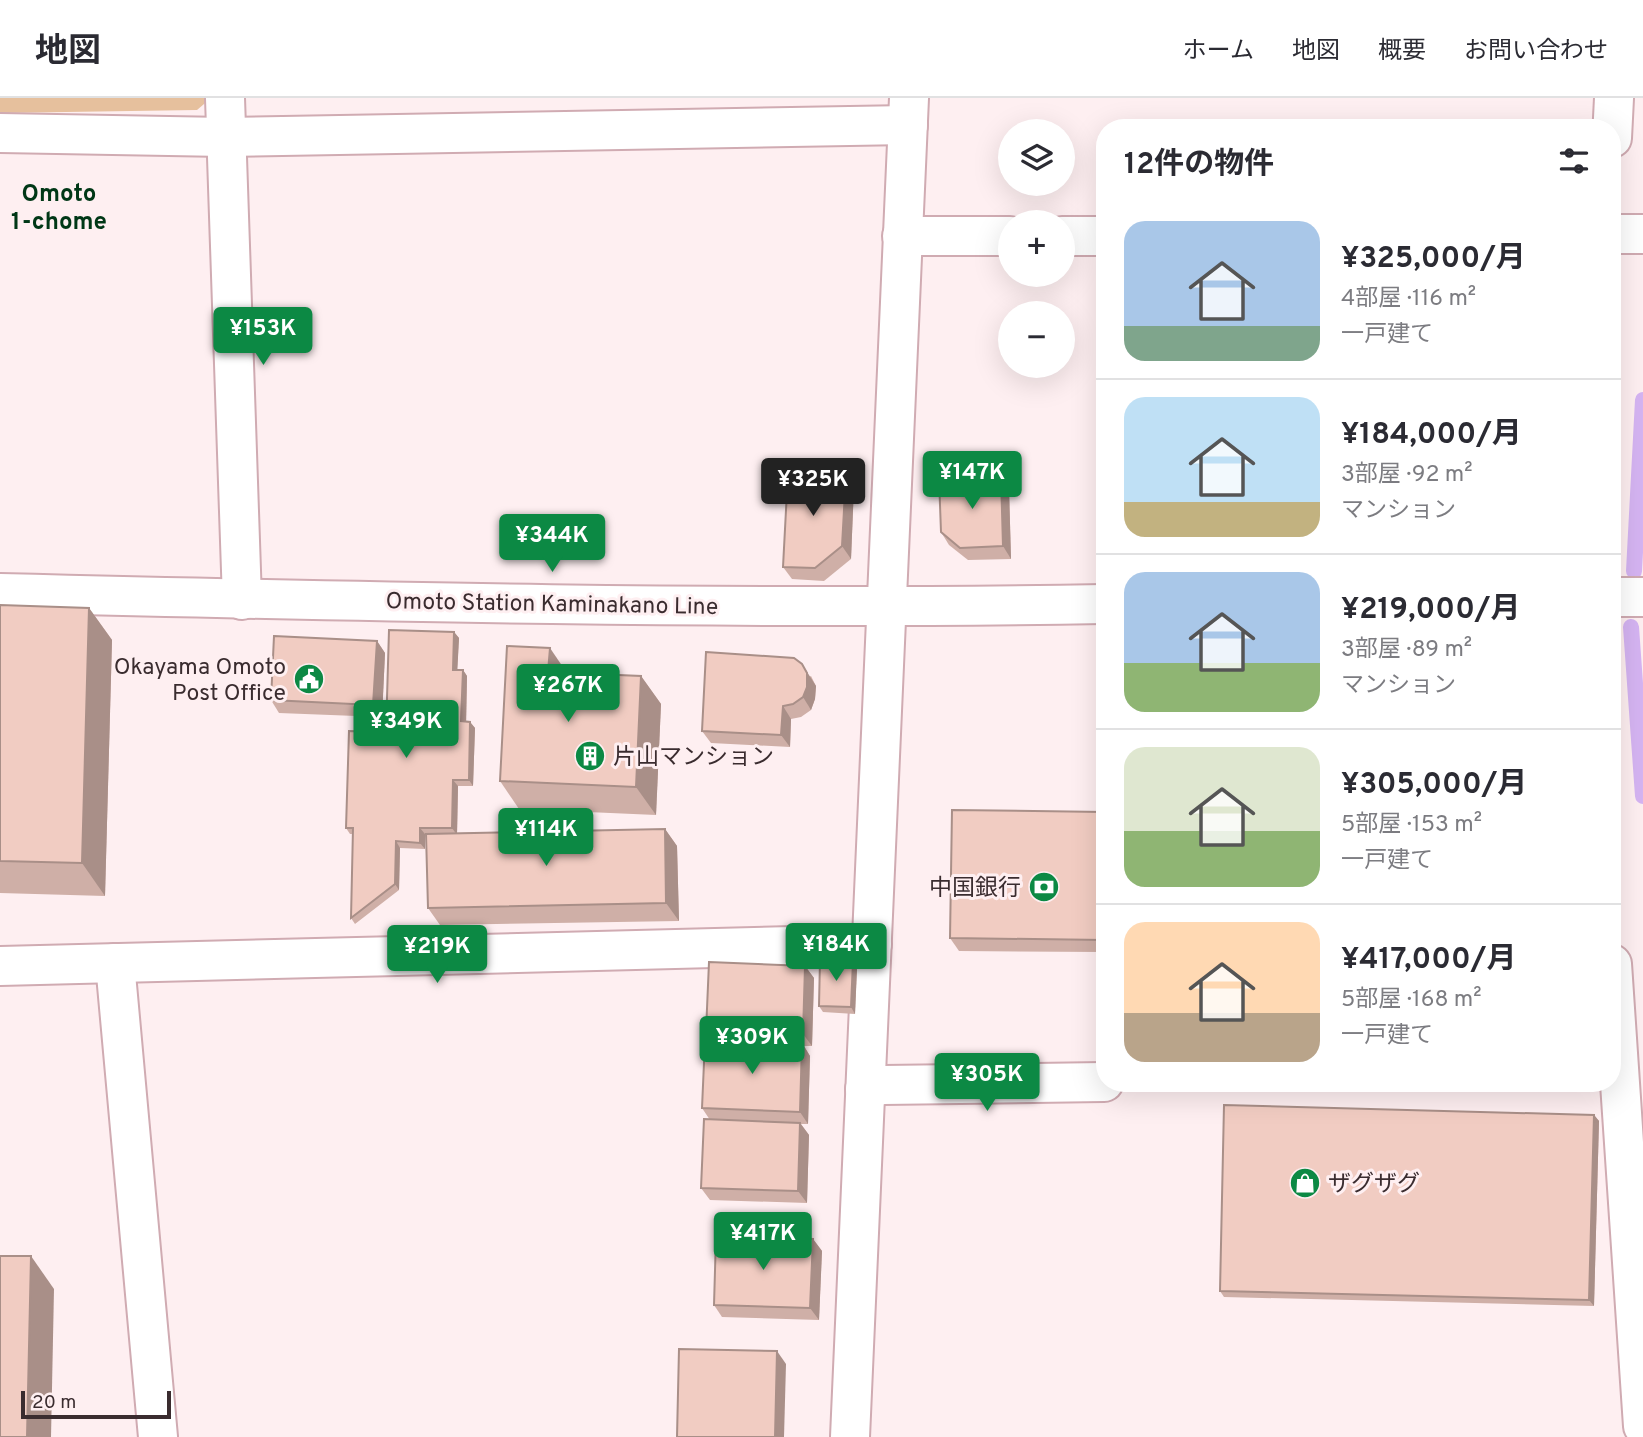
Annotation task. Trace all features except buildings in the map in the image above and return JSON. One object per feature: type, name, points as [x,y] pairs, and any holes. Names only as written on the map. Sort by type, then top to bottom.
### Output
[{"type":"street","points":[[225,98],[242,600]]},
{"type":"street","points":[[1613,119],[1614,98]]},
{"type":"street","points":[[0,133],[225,137],[908,112],[850,1437]]},
{"type":"street","points":[[902,236],[998,236]]},
{"type":"street","points":[[1075,236],[1096,236]]},
{"type":"street","name":"Omoto Station Kaminakano Line","points":[[0,593],[242,600],[886,607],[1096,604]]},
{"type":"street","points":[[1621,597],[1643,597]]},
{"type":"street","points":[[0,966],[872,944]]},
{"type":"street","points":[[116,963],[158,1437]]},
{"type":"street","points":[[1621,1039],[1643,1426]]},
{"type":"street","points":[[865,1088],[883,1085],[1096,1082]]},
{"type":"shaded area","points":[[0,98],[211,98],[197,110],[0,113]]},
{"type":"waterway","points":[[1634,571],[1643,400]]},
{"type":"waterway","points":[[1631,627],[1643,796]]},
{"type":"place","name":"Okayama Omoto Post Office","points":[[309,679]]},
{"type":"place","name":"片山マンション","points":[[590,756]]},
{"type":"place","name":"中国銀行","points":[[1044,887]]},
{"type":"place","name":"ザグザグ","points":[[1305,1183]]},
{"type":"district","name":"Omoto 1-chome","points":[[59,207]]}]
